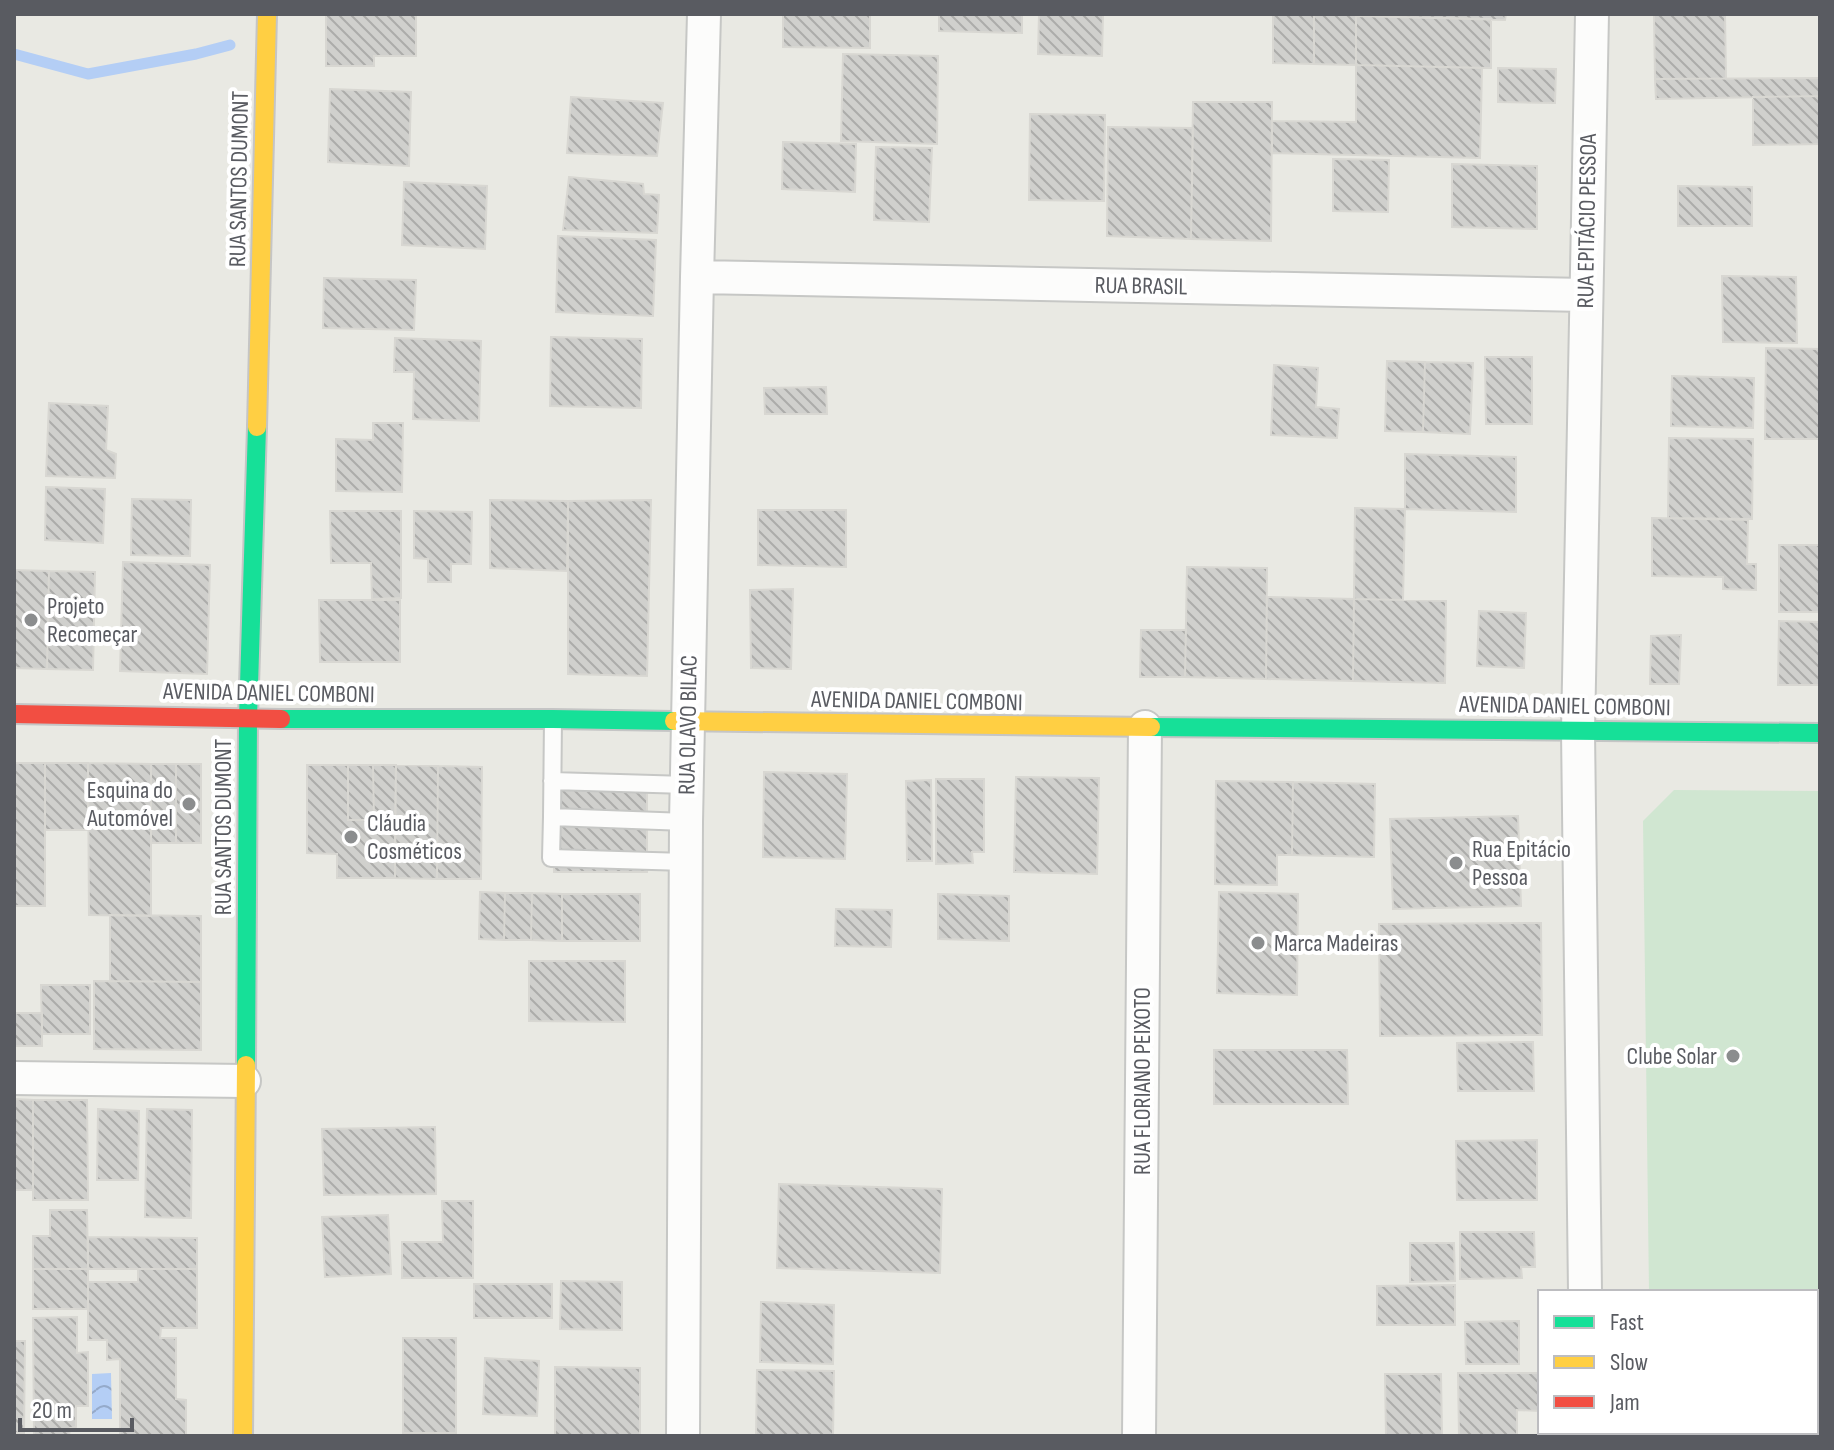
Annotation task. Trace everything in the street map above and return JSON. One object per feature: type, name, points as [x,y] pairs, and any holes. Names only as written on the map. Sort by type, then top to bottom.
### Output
[{"type":"street","name":"RUA OLAVO BILAC","points":[[683,1436],[686,822],[704,14]]},
{"type":"street","name":"RUA EPITÁCIO PESSOA","points":[[1585,1290],[1578,731],[1592,14]]},
{"type":"street","name":"RUA SANTOS DUMONT","points":[[243,1436],[248,718],[267,20]]},
{"type":"street","name":"RUA BRASIL","points":[[697,277],[1585,295]]},
{"type":"street","name":"AVENIDA DANIEL COMBONI","points":[[14,714],[1820,733]]},
{"type":"street","name":"RUA FLORIANO PEIXOTO","points":[[1139,1436],[1145,727]]},
{"type":"street","points":[[14,1078],[244,1081]]},
{"type":"lane","points":[[553,719],[551,858],[686,862]]},
{"type":"lane","points":[[552,781],[687,785]]},
{"type":"lane","points":[[552,817],[686,822]]},
{"type":"green space","name":"Clube Solar","points":[[1674,790],[1820,791],[1820,1436],[1650,1436],[1818,1434],[1818,1290],[1649,1290],[1643,821]]},
{"type":"water","points":[[111,1373],[112,1419],[92,1419],[92,1374]]},
{"type":"building","points":[[326,14],[416,14],[416,56],[374,56],[374,66],[326,66]]},
{"type":"building","points":[[783,14],[870,14],[870,48],[783,47]]},
{"type":"building","points":[[939,14],[1022,14],[1022,33],[939,31]]},
{"type":"building","points":[[1039,14],[1103,14],[1102,56],[1038,54]]},
{"type":"building","points":[[1273,14],[1314,14],[1314,64],[1273,63]]},
{"type":"building","points":[[1314,14],[1356,14],[1356,65],[1314,64]]},
{"type":"building","points":[[1356,14],[1506,14],[1505,20]]},
{"type":"building","points":[[1654,14],[1725,14],[1726,79],[1655,79]]},
{"type":"building","points":[[1356,16],[1491,19],[1491,68],[1356,65]]},
{"type":"building","points":[[843,54],[938,56],[937,144],[841,141]]},
{"type":"building","points":[[1356,65],[1482,68],[1480,158],[1272,153],[1272,121],[1356,122]]},
{"type":"building","points":[[1498,68],[1556,69],[1555,103],[1498,102]]},
{"type":"building","points":[[1820,78],[1820,96],[1656,99],[1655,79]]},
{"type":"building","points":[[330,89],[411,92],[409,166],[328,162]]},
{"type":"building","points":[[1820,96],[1820,144],[1753,145],[1753,97]]},
{"type":"building","points":[[571,97],[663,103],[657,156],[567,153]]},
{"type":"building","points":[[1193,102],[1272,102],[1271,241],[1191,239]]},
{"type":"building","points":[[1030,114],[1105,115],[1104,201],[1029,200]]},
{"type":"building","points":[[1108,127],[1193,128],[1191,239],[1107,236]]},
{"type":"building","points":[[783,142],[856,144],[855,192],[782,189]]},
{"type":"building","points":[[876,147],[932,148],[929,222],[874,220]]},
{"type":"building","points":[[1333,159],[1389,160],[1388,212],[1333,211]]},
{"type":"building","points":[[1452,164],[1537,166],[1537,229],[1452,227]]},
{"type":"building","points":[[569,177],[643,184],[644,194],[659,195],[657,233],[563,230]]},
{"type":"building","points":[[404,182],[487,186],[485,249],[402,245]]},
{"type":"building","points":[[1678,186],[1752,187],[1752,226],[1678,226]]},
{"type":"building","points":[[558,236],[656,240],[653,316],[556,312]]},
{"type":"building","points":[[1722,276],[1796,277],[1797,343],[1723,342]]},
{"type":"building","points":[[324,278],[416,280],[414,330],[323,328]]},
{"type":"building","points":[[551,337],[642,339],[641,408],[550,406]]},
{"type":"building","points":[[395,338],[481,341],[479,421],[413,419],[414,372],[394,372]]},
{"type":"building","points":[[1766,348],[1820,349],[1820,439],[1765,439]]},
{"type":"building","points":[[1485,357],[1532,357],[1532,424],[1486,424]]},
{"type":"building","points":[[1387,361],[1425,362],[1423,432],[1385,431]]},
{"type":"building","points":[[1425,362],[1473,363],[1470,434],[1423,432]]},
{"type":"building","points":[[1274,365],[1318,368],[1316,407],[1339,409],[1337,438],[1271,435]]},
{"type":"building","points":[[1672,376],[1754,378],[1753,428],[1671,426]]},
{"type":"building","points":[[826,387],[827,414],[765,414],[764,388]]},
{"type":"building","points":[[49,403],[108,406],[106,450],[116,454],[115,478],[46,476]]},
{"type":"building","points":[[373,423],[403,423],[402,492],[336,491],[336,439],[373,440]]},
{"type":"building","points":[[1669,438],[1753,439],[1752,519],[1668,518]]},
{"type":"building","points":[[1405,454],[1516,457],[1516,512],[1405,509]]},
{"type":"building","points":[[46,487],[105,489],[103,543],[45,540]]},
{"type":"building","points":[[132,499],[191,500],[190,556],[131,555]]},
{"type":"building","points":[[490,500],[568,501],[567,571],[490,568]]},
{"type":"building","points":[[651,500],[647,676],[568,674],[568,501]]},
{"type":"building","points":[[1355,508],[1405,509],[1403,600],[1354,599]]},
{"type":"building","points":[[758,510],[846,510],[846,567],[758,565]]},
{"type":"building","points":[[330,511],[401,511],[401,598],[372,599],[371,563],[331,563]]},
{"type":"building","points":[[414,511],[472,512],[471,564],[451,564],[451,582],[428,582],[428,559],[414,558]]},
{"type":"building","points":[[1652,518],[1748,520],[1747,564],[1756,564],[1756,590],[1723,589],[1723,577],[1652,576]]},
{"type":"building","points":[[1779,545],[1820,545],[1820,612],[1779,612]]},
{"type":"building","points":[[123,562],[210,565],[207,674],[120,671]]},
{"type":"building","points":[[1187,567],[1267,568],[1266,679],[1185,677]]},
{"type":"building","name":"Projeto Recomeçar","points":[[14,570],[49,571],[47,669],[14,668]]},
{"type":"building","points":[[49,571],[95,572],[93,670],[47,669]]},
{"type":"building","points":[[793,589],[791,669],[751,668],[750,590]]},
{"type":"building","points":[[1267,597],[1354,599],[1353,681],[1266,679]]},
{"type":"building","points":[[1354,599],[1446,601],[1445,683],[1353,681]]},
{"type":"building","points":[[319,600],[400,600],[400,662],[320,662]]},
{"type":"building","points":[[1479,611],[1526,613],[1524,668],[1477,666]]},
{"type":"building","points":[[1779,621],[1820,622],[1820,685],[1778,685]]},
{"type":"building","points":[[1141,630],[1186,630],[1185,677],[1140,677]]},
{"type":"building","points":[[1681,635],[1679,684],[1650,684],[1651,636]]},
{"type":"building","points":[[14,763],[45,763],[45,906],[14,906]]},
{"type":"building","points":[[45,763],[88,763],[88,830],[45,830]]},
{"type":"building","points":[[88,763],[151,764],[151,916],[89,915]]},
{"type":"building","points":[[151,764],[176,764],[176,843],[151,843]]},
{"type":"building","name":"Esquina do Automóvel","points":[[176,764],[201,764],[201,843],[176,843]]},
{"type":"building","name":"Cláudia Cosméticos","points":[[307,765],[348,765],[348,820],[395,820],[395,878],[337,878],[337,854],[307,853]]},
{"type":"building","points":[[348,765],[373,765],[374,820],[348,820]]},
{"type":"building","points":[[373,765],[396,765],[395,820],[374,820]]},
{"type":"building","points":[[396,765],[438,766],[437,879],[395,878]]},
{"type":"building","points":[[438,766],[482,767],[481,879],[437,879]]},
{"type":"building","points":[[764,772],[847,774],[845,859],[763,857]]},
{"type":"building","points":[[554,775],[647,775],[647,872],[554,872]]},
{"type":"building","points":[[1016,777],[1099,778],[1097,874],[1014,872]]},
{"type":"building","points":[[936,779],[984,779],[984,852],[972,852],[973,863],[936,864]]},
{"type":"building","points":[[931,780],[932,861],[907,861],[906,781]]},
{"type":"building","points":[[1216,781],[1293,782],[1292,855],[1277,855],[1277,885],[1215,884]]},
{"type":"building","points":[[1293,782],[1375,784],[1374,857],[1292,855]]},
{"type":"building","name":"Rua Epitácio Pessoa","points":[[1518,816],[1521,906],[1393,909],[1390,819]]},
{"type":"building","points":[[480,892],[505,893],[504,940],[479,939]]},
{"type":"building","name":"Marca Madeiras","points":[[1219,892],[1298,894],[1297,995],[1217,993]]},
{"type":"building","points":[[505,893],[532,893],[531,940],[504,940]]},
{"type":"building","points":[[532,893],[562,894],[562,941],[531,940]]},
{"type":"building","points":[[562,894],[640,894],[640,941],[562,941]]},
{"type":"building","points":[[938,894],[1009,896],[1009,941],[938,939]]},
{"type":"building","points":[[836,909],[892,910],[891,947],[835,946]]},
{"type":"building","points":[[110,915],[201,916],[201,982],[110,981]]},
{"type":"building","points":[[1541,923],[1542,1035],[1380,1036],[1379,924]]},
{"type":"building","points":[[529,961],[625,961],[625,1022],[529,1021]]},
{"type":"building","points":[[94,981],[201,982],[201,1050],[94,1049]]},
{"type":"building","points":[[41,985],[90,985],[90,1034],[42,1034]]},
{"type":"building","points":[[14,1013],[42,1013],[42,1046],[14,1046]]},
{"type":"building","points":[[1533,1042],[1534,1091],[1458,1091],[1457,1043]]},
{"type":"building","points":[[1214,1050],[1347,1050],[1348,1104],[1214,1104]]},
{"type":"building","points":[[14,1099],[33,1100],[33,1190],[14,1190]]},
{"type":"building","points":[[33,1100],[87,1100],[88,1200],[33,1200]]},
{"type":"building","points":[[98,1109],[139,1111],[138,1180],[97,1180]]},
{"type":"building","points":[[147,1109],[192,1110],[191,1218],[145,1217]]},
{"type":"building","points":[[435,1127],[436,1194],[324,1195],[322,1129]]},
{"type":"building","points":[[1537,1140],[1537,1200],[1457,1200],[1456,1141]]},
{"type":"building","points":[[779,1184],[942,1189],[940,1273],[777,1268]]},
{"type":"building","points":[[442,1201],[473,1201],[473,1278],[402,1278],[402,1242],[443,1242]]},
{"type":"building","points":[[50,1210],[87,1210],[88,1269],[33,1269],[33,1236],[50,1236]]},
{"type":"building","points":[[388,1215],[391,1274],[325,1277],[322,1217]]},
{"type":"building","points":[[1460,1232],[1534,1232],[1535,1267],[1521,1267],[1522,1278],[1460,1279]]},
{"type":"building","points":[[88,1237],[197,1238],[197,1269],[88,1269]]},
{"type":"building","points":[[1410,1243],[1454,1243],[1455,1281],[1410,1282]]},
{"type":"building","points":[[33,1269],[88,1269],[88,1309],[33,1309]]},
{"type":"building","points":[[138,1269],[197,1269],[197,1328],[161,1328],[160,1338],[176,1338],[176,1399],[186,1400],[186,1436],[120,1436],[120,1359],[107,1360],[107,1340],[88,1340],[88,1282],[138,1282]]},
{"type":"building","points":[[561,1281],[622,1282],[622,1330],[560,1329]]},
{"type":"building","points":[[474,1284],[552,1284],[552,1318],[474,1318]]},
{"type":"building","points":[[1455,1285],[1455,1325],[1377,1325],[1377,1286]]},
{"type":"building","points":[[761,1302],[834,1305],[833,1364],[760,1362]]},
{"type":"building","points":[[77,1317],[77,1353],[88,1352],[88,1406],[76,1406],[76,1427],[70,1428],[69,1436],[34,1436],[33,1318]]},
{"type":"building","points":[[1519,1321],[1519,1364],[1466,1364],[1465,1322]]},
{"type":"building","points":[[403,1338],[456,1338],[456,1433],[403,1433]]},
{"type":"building","points":[[14,1341],[25,1341],[24,1433],[14,1433]]},
{"type":"building","points":[[485,1358],[539,1361],[537,1416],[483,1414]]},
{"type":"building","points":[[555,1367],[640,1368],[640,1436],[555,1436]]},
{"type":"building","points":[[757,1370],[834,1371],[833,1436],[756,1436]]},
{"type":"building","points":[[1458,1373],[1538,1373],[1538,1411],[1517,1410],[1517,1436],[1459,1436]]},
{"type":"building","points":[[1385,1374],[1441,1374],[1442,1436],[1386,1436]]},
{"type":"waterway","points":[[14,54],[88,74],[230,45]]},
{"type":"traffic: fast","points":[[246,1065],[248,718],[257,427]]},
{"type":"traffic: fast","points":[[281,719],[674,721]]},
{"type":"traffic: fast","points":[[1151,727],[1820,733]]},
{"type":"traffic: slow","points":[[257,427],[267,14]]},
{"type":"traffic: slow","points":[[674,721],[1151,727]]},
{"type":"traffic: slow","points":[[243,1436],[246,1065]]},
{"type":"traffic: jam","points":[[14,714],[281,719]]},
{"type":"place","name":"Projeto Recomeçar","points":[[31,620]]},
{"type":"place","name":"Esquina do Automóvel","points":[[189,804]]},
{"type":"place","name":"Cláudia Cosméticos","points":[[351,837]]},
{"type":"place","name":"Rua Epitácio Pessoa","points":[[1456,863]]},
{"type":"place","name":"Marca Madeiras","points":[[1258,943]]},
{"type":"place","name":"Clube Solar","points":[[1733,1056]]}]
